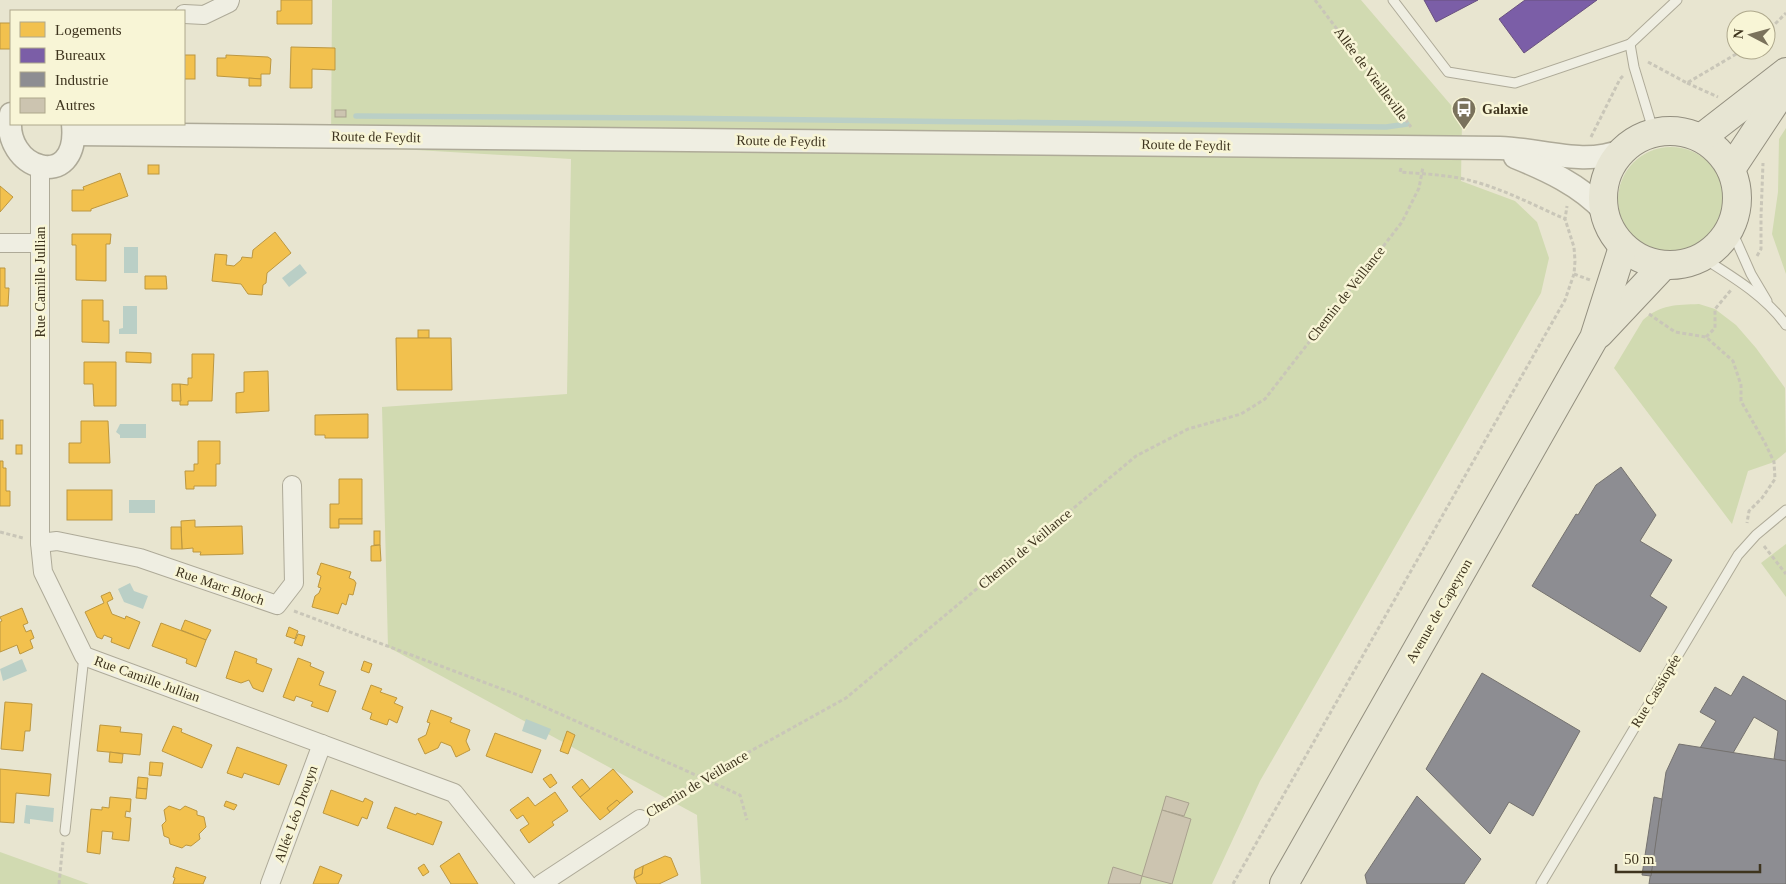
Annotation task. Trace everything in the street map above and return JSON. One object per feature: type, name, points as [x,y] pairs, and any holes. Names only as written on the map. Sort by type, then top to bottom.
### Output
[{"type":"main road","points":[[1701,138],[1786,72]]},
{"type":"main road","points":[[1731,169],[1786,86]]},
{"type":"main road","points":[[1670,131],[1686,133],[1701,138],[1718,151],[1731,169],[1737,188],[1737,209],[1731,229],[1719,245],[1703,258],[1684,265],[1663,266],[1642,260],[1623,247],[1614,236],[1608,224],[1604,211],[1604,189],[1610,168],[1623,150],[1637,140],[1654,133],[1670,131]]},
{"type":"main road","name":"Avenue de Capeyron","points":[[1621,293],[1623,247]]},
{"type":"main road","name":"Avenue de Capeyron","points":[[1284,884],[1621,293],[1663,266]]},
{"type":"street","points":[[185,14],[204,15],[228,3],[230,0]]},
{"type":"street","points":[[5,127],[6,143],[16,158],[31,167],[40,168],[53,165],[64,158],[71,148],[74,129]]},
{"type":"street","name":"Route de Feydit","points":[[74,129],[1519,149],[1581,158],[1610,156],[1623,150]]},
{"type":"street","name":"Route de Feydit","points":[[1488,149],[1524,161],[1572,184],[1589,196],[1604,211]]},
{"type":"street","name":"Rue Camille Jullian","points":[[40,168],[40,543],[44,572],[84,656],[454,793],[527,884]]},
{"type":"street","points":[[0,243],[40,243]]},
{"type":"street","name":"Rue Marc Bloch","points":[[40,543],[57,541],[140,558],[277,605],[294,583],[292,485]]},
{"type":"street","name":"Allée Léo Drouyn","points":[[270,884],[322,744]]},
{"type":"street","name":"Chemin de Veillance","points":[[542,884],[640,819]]},
{"type":"lane","points":[[1393,0],[1448,72],[1515,83],[1630,44],[1677,0]]},
{"type":"lane","points":[[1630,44],[1634,67],[1654,133]]},
{"type":"lane","points":[[1731,229],[1751,274],[1770,305],[1786,325]]},
{"type":"lane","points":[[1703,258],[1738,280],[1770,305]]},
{"type":"lane","name":"Rue Cassiopée","points":[[1540,884],[1738,555],[1756,535],[1786,510]]},
{"type":"lane","points":[[65,831],[84,656]]},
{"type":"path","name":"Allée de Vieilleville","points":[[1315,0],[1427,148]]},
{"type":"path","points":[[1776,22],[1786,13]]},
{"type":"path","points":[[1581,158],[1620,79],[1634,67],[1648,62],[1687,82],[1726,60]]},
{"type":"path","points":[[1402,147],[1400,172],[1475,182],[1497,189],[1565,219]]},
{"type":"path","name":"Chemin de Veillance","points":[[640,819],[702,778],[846,698],[1136,456],[1188,429],[1241,414],[1264,399],[1402,222],[1419,188],[1427,148]]},
{"type":"path","points":[[1233,884],[1565,300],[1574,274],[1574,247],[1565,219],[1569,190],[1572,184]]},
{"type":"path","points":[[1574,274],[1621,293],[1675,332],[1706,337],[1733,361],[1741,385],[1741,402],[1774,462],[1775,479],[1762,498],[1749,511],[1747,523],[1786,574]]},
{"type":"path","points":[[277,605],[518,695],[740,795],[747,820]]},
{"type":"path","points":[[59,884],[65,831]]},
{"type":"green space","points":[[332,0],[1361,0],[1462,118],[1461,181],[1515,201],[1537,222],[1549,258],[1541,293],[1260,781],[1212,884],[701,884],[697,815],[388,647],[382,407],[567,394],[571,159],[331,145]]},
{"type":"green space","points":[[1786,128],[1786,274],[1772,234],[1778,192],[1779,139]]},
{"type":"green space","points":[[1671,147],[1691,151],[1708,163],[1720,180],[1724,200],[1720,220],[1708,237],[1691,249],[1671,253],[1651,249],[1634,237],[1622,220],[1618,200],[1622,180],[1634,163],[1651,151]]},
{"type":"green space","points":[[1699,304],[1715,309],[1736,325],[1756,348],[1785,388],[1786,452],[1774,462],[1748,471],[1732,524],[1614,368],[1643,320],[1656,311],[1669,306]]},
{"type":"green space","points":[[1786,544],[1786,597],[1761,563]]},
{"type":"green space","points":[[0,852],[89,884],[0,884]]},
{"type":"shaded area","points":[[124,247],[138,247],[138,273],[124,273]]},
{"type":"shaded area","points":[[300,264],[307,273],[289,287],[282,278]]},
{"type":"shaded area","points":[[123,306],[137,306],[137,334],[119,334],[119,329],[123,328]]},
{"type":"shaded area","points":[[120,424],[146,424],[146,438],[120,438],[120,435],[116,432]]},
{"type":"shaded area","points":[[129,500],[155,500],[155,513],[129,513]]},
{"type":"shaded area","points":[[130,583],[134,591],[148,596],[143,609],[124,602],[118,589]]},
{"type":"shaded area","points":[[22,659],[27,671],[3,681],[0,669]]},
{"type":"shaded area","points":[[526,719],[551,729],[546,740],[522,731]]},
{"type":"shaded area","points":[[26,805],[54,808],[53,822],[30,819],[30,824],[24,823]]},
{"type":"building: Logements","points":[[281,0],[312,0],[312,24],[277,24],[277,11],[281,11]]},
{"type":"building: Logements","points":[[0,23],[10,23],[10,49],[0,49]]},
{"type":"building: Logements","points":[[291,47],[335,48],[335,70],[312,69],[312,88],[290,88]]},
{"type":"building: Logements","points":[[185,55],[195,55],[195,79],[185,79]]},
{"type":"building: Logements","points":[[226,55],[268,57],[271,59],[270,74],[261,74],[261,79],[217,76],[217,58],[226,58]]},
{"type":"building: Logements","points":[[249,78],[261,79],[261,86],[249,86]]},
{"type":"building: Logements","points":[[148,165],[159,165],[159,174],[148,174]]},
{"type":"building: Logements","points":[[120,173],[128,196],[91,209],[91,211],[72,211],[72,190],[84,190],[83,187]]},
{"type":"building: Logements","points":[[0,186],[13,197],[0,212]]},
{"type":"building: Logements","points":[[275,232],[291,253],[267,273],[262,295],[248,294],[241,284],[212,281],[215,254],[227,255],[226,265],[234,266],[242,257],[252,258],[253,250]]},
{"type":"building: Logements","points":[[72,234],[111,234],[110,244],[106,244],[106,281],[76,280],[76,245],[72,245]]},
{"type":"building: Logements","points":[[0,268],[5,268],[5,288],[9,288],[8,306],[0,306]]},
{"type":"building: Logements","points":[[145,276],[166,276],[167,289],[145,289]]},
{"type":"building: Logements","points":[[82,300],[103,300],[103,321],[109,321],[109,343],[82,342]]},
{"type":"building: Logements","points":[[418,330],[429,330],[429,338],[418,338]]},
{"type":"building: Logements","points":[[396,338],[451,338],[452,390],[397,390]]},
{"type":"building: Logements","points":[[126,352],[151,353],[151,363],[126,362]]},
{"type":"building: Logements","points":[[192,354],[214,354],[212,401],[188,401],[188,405],[180,405],[180,384],[188,385],[188,378],[192,378]]},
{"type":"building: Logements","points":[[84,362],[116,362],[116,406],[94,406],[93,384],[84,384]]},
{"type":"building: Logements","points":[[268,371],[269,411],[236,413],[236,393],[244,392],[244,372]]},
{"type":"building: Logements","points":[[172,384],[180,384],[181,401],[172,401]]},
{"type":"building: Logements","points":[[368,414],[368,438],[325,438],[325,435],[315,435],[315,415]]},
{"type":"building: Logements","points":[[0,420],[3,420],[3,439],[0,439]]},
{"type":"building: Logements","points":[[81,421],[108,421],[110,463],[69,463],[69,443],[81,443]]},
{"type":"building: Logements","points":[[198,441],[220,441],[220,464],[216,464],[216,486],[194,486],[194,489],[186,489],[185,471],[194,471],[194,464],[198,464]]},
{"type":"building: Logements","points":[[16,445],[22,445],[22,454],[16,454]]},
{"type":"building: Logements","points":[[0,461],[3,461],[3,468],[6,468],[6,491],[10,491],[10,506],[0,506]]},
{"type":"building: Logements","points":[[339,479],[362,479],[362,519],[339,519],[339,528],[330,528],[330,504],[339,504]]},
{"type":"building: Logements","points":[[67,490],[112,490],[112,520],[67,520]]},
{"type":"building: Logements","points":[[339,519],[362,519],[362,524],[339,524]]},
{"type":"building: Logements","points":[[195,520],[195,527],[242,526],[243,554],[200,555],[201,552],[193,552],[193,548],[182,549],[181,521]]},
{"type":"building: Logements","points":[[171,527],[181,527],[182,549],[171,549]]},
{"type":"building: Logements","points":[[374,531],[380,531],[380,545],[374,545]]},
{"type":"building: Logements","points":[[380,545],[381,561],[371,561],[371,546]]},
{"type":"building: Logements","points":[[321,563],[351,572],[349,578],[356,583],[353,595],[349,594],[346,605],[342,603],[338,614],[312,607],[315,596],[321,588],[318,587],[321,576],[317,574]]},
{"type":"building: Logements","points":[[110,592],[113,599],[107,602],[112,614],[125,619],[126,616],[140,622],[129,649],[111,642],[112,638],[104,635],[102,639],[97,637],[85,612],[104,603],[101,596]]},
{"type":"building: Logements","points":[[22,608],[28,623],[23,625],[26,632],[31,630],[34,638],[30,640],[33,648],[20,654],[17,645],[0,652],[0,622],[2,621],[0,617]]},
{"type":"building: Logements","points":[[185,620],[211,630],[206,640],[181,630]]},
{"type":"building: Logements","points":[[161,623],[206,640],[196,667],[186,663],[187,659],[152,646]]},
{"type":"building: Logements","points":[[289,627],[298,631],[295,639],[286,636]]},
{"type":"building: Logements","points":[[298,634],[305,636],[302,646],[294,643]]},
{"type":"building: Logements","points":[[235,651],[257,659],[256,663],[272,669],[263,692],[253,688],[249,680],[241,683],[226,678]]},
{"type":"building: Logements","points":[[298,658],[311,663],[310,666],[324,672],[319,685],[336,691],[328,712],[311,706],[313,702],[296,696],[294,701],[283,697]]},
{"type":"building: Logements","points":[[364,661],[372,664],[369,673],[361,670]]},
{"type":"building: Logements","points":[[371,685],[382,689],[380,692],[397,698],[394,703],[403,707],[397,723],[389,719],[387,725],[370,719],[372,713],[362,709]]},
{"type":"building: Logements","points":[[5,702],[32,704],[30,731],[25,731],[23,751],[1,749]]},
{"type":"building: Logements","points":[[431,710],[452,718],[450,722],[470,730],[466,741],[470,750],[456,757],[451,746],[441,742],[438,748],[425,754],[418,739],[426,735],[430,723],[427,722]]},
{"type":"building: Logements","points":[[100,725],[121,727],[120,732],[142,734],[140,755],[97,751]]},
{"type":"building: Logements","points":[[173,726],[182,729],[181,732],[212,745],[202,768],[162,751]]},
{"type":"building: Logements","points":[[567,731],[575,735],[568,754],[560,751]]},
{"type":"building: Logements","points":[[495,733],[541,750],[532,773],[486,756]]},
{"type":"building: Logements","points":[[237,747],[287,765],[279,785],[244,773],[242,778],[227,773]]},
{"type":"building: Logements","points":[[110,752],[123,754],[122,763],[109,762]]},
{"type":"building: Logements","points":[[150,762],[163,763],[161,776],[149,775]]},
{"type":"building: Logements","points":[[0,769],[51,774],[49,796],[16,793],[14,823],[0,822]]},
{"type":"building: Logements","points":[[613,769],[633,792],[620,803],[617,800],[607,808],[610,812],[600,820],[580,797]]},
{"type":"building: Logements","points":[[551,774],[557,783],[550,788],[543,779]]},
{"type":"building: Logements","points":[[138,777],[148,778],[147,789],[137,788]]},
{"type":"building: Logements","points":[[582,779],[590,789],[580,797],[572,787]]},
{"type":"building: Logements","points":[[137,788],[147,789],[146,799],[136,798]]},
{"type":"building: Logements","points":[[331,790],[363,802],[365,798],[373,802],[367,819],[362,817],[358,826],[323,813]]},
{"type":"building: Logements","points":[[555,792],[568,811],[552,822],[554,825],[529,843],[520,830],[529,824],[523,815],[517,819],[510,810],[528,797],[535,806]]},
{"type":"building: Logements","points":[[110,797],[131,799],[130,812],[126,811],[125,817],[131,818],[129,841],[112,839],[113,832],[102,831],[100,854],[87,852],[91,809],[102,810],[102,807],[109,808]]},
{"type":"building: Logements","points":[[617,800],[620,803],[610,812],[607,808]]},
{"type":"building: Logements","points":[[226,801],[237,805],[234,810],[224,806]]},
{"type":"building: Logements","points":[[169,806],[180,810],[185,806],[197,811],[197,815],[204,817],[206,827],[199,834],[200,839],[191,846],[186,845],[182,848],[170,844],[169,838],[164,836],[162,825],[166,821],[164,810]]},
{"type":"building: Logements","points":[[395,807],[442,822],[433,845],[387,828]]},
{"type":"building: Logements","points":[[459,853],[478,884],[451,884],[440,866]]},
{"type":"building: Logements","points":[[665,856],[671,858],[678,875],[659,884],[637,884],[634,878],[642,874],[643,866]]},
{"type":"building: Logements","points":[[424,864],[429,872],[423,876],[418,868]]},
{"type":"building: Logements","points":[[320,866],[342,875],[338,884],[313,884]]},
{"type":"building: Logements","points":[[643,866],[642,874],[634,878],[635,870]]},
{"type":"building: Logements","points":[[176,867],[206,877],[203,884],[173,884]]},
{"type":"building: Bureaux","points":[[1424,0],[1478,0],[1436,22]]},
{"type":"building: Bureaux","points":[[1525,0],[1597,0],[1524,53],[1499,19]]},
{"type":"building: Industrie","points":[[1621,467],[1656,515],[1640,541],[1672,560],[1650,596],[1667,607],[1640,652],[1532,586],[1596,485]]},
{"type":"building: Industrie","points":[[1482,673],[1580,731],[1533,816],[1509,802],[1490,834],[1426,769]]},
{"type":"building: Industrie","points":[[1743,676],[1786,701],[1786,761],[1774,759],[1778,731],[1754,717],[1733,753],[1700,748],[1716,721],[1700,712],[1715,687],[1731,696]]},
{"type":"building: Industrie","points":[[1679,744],[1786,761],[1786,884],[1649,884],[1666,772]]},
{"type":"building: Industrie","points":[[1417,796],[1481,859],[1464,884],[1367,884],[1365,875]]},
{"type":"building: Industrie","points":[[1654,797],[1662,799],[1651,876],[1642,875]]},
{"type":"building: Autres","points":[[335,110],[346,110],[346,117],[335,117]]},
{"type":"building: Autres","points":[[1166,796],[1189,803],[1184,816],[1162,810]]},
{"type":"building: Autres","points":[[1162,810],[1191,819],[1172,884],[1142,876]]},
{"type":"building: Autres","points":[[1113,867],[1142,876],[1140,884],[1108,884]]},
{"type":"waterway","points":[[356,116],[1386,127],[1407,124]]},
{"type":"place","name":"Galaxie","points":[[1464,130]]}]
